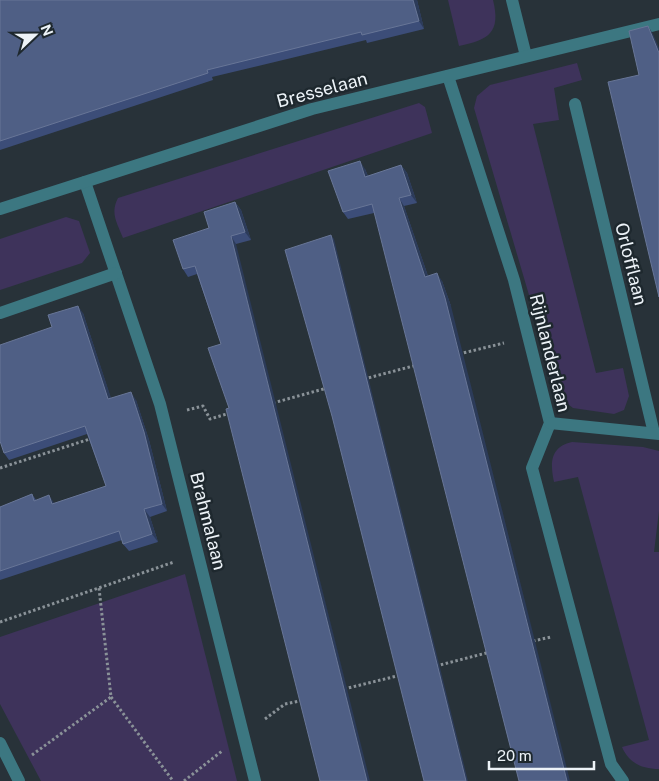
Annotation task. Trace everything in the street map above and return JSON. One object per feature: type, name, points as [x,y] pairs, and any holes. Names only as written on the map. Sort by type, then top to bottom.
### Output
[{"type":"street","points":[[512,0],[526,56]]},
{"type":"street","name":"Bresselaan","points":[[0,209],[312,109],[659,24]]},
{"type":"street","name":"Rijnlanderlaan","points":[[448,76],[514,280],[550,423],[532,468],[611,764],[623,781]]},
{"type":"street","name":"Orlofflaan","points":[[550,423],[656,433],[574,104]]},
{"type":"street","name":"Brahmalaan","points":[[85,182],[163,415],[255,781]]},
{"type":"street","points":[[0,313],[116,274]]},
{"type":"street","points":[[0,743],[16,775]]},
{"type":"path","points":[[451,356],[528,336]]},
{"type":"path","points":[[355,381],[422,364]]},
{"type":"path","points":[[268,404],[336,386]]},
{"type":"path","points":[[163,415],[203,406],[210,419],[239,411]]},
{"type":"path","points":[[0,468],[100,435]]},
{"type":"path","points":[[0,622],[198,554]]},
{"type":"path","points":[[99,588],[111,697],[173,781]]},
{"type":"path","points":[[529,642],[576,630]]},
{"type":"path","points":[[435,666],[491,652]]},
{"type":"path","points":[[341,690],[407,673]]},
{"type":"path","points":[[16,775],[111,697]]},
{"type":"path","points":[[184,781],[285,704],[313,697]]},
{"type":"shaded area","points":[[448,0],[493,0],[495,20],[494,27],[490,33],[478,41],[459,46]]},
{"type":"shaded area","points":[[577,63],[582,80],[554,88],[559,120],[533,124],[596,373],[623,368],[629,396],[624,410],[614,414],[573,408],[559,397],[474,108],[477,96],[490,85]]},
{"type":"shaded area","points":[[419,103],[425,107],[432,133],[123,238],[114,213],[118,198]]},
{"type":"shaded area","points":[[66,217],[79,221],[90,253],[82,263],[0,290],[0,239]]},
{"type":"shaded area","points":[[572,442],[643,447],[659,451],[659,511],[654,552],[659,552],[659,769],[647,768],[637,764],[628,757],[622,747],[649,740],[578,477],[554,482],[553,457],[559,448]]},
{"type":"shaded area","points":[[185,574],[237,781],[41,781],[0,704],[0,637]]},
{"type":"building","points":[[0,0],[413,0],[419,21],[362,35],[361,32],[207,70],[208,73],[0,141]]},
{"type":"building","points":[[648,26],[659,53],[659,297],[608,82],[639,75],[629,31]]},
{"type":"building","points":[[360,161],[365,177],[401,165],[411,195],[399,198],[425,277],[437,273],[445,298],[567,781],[519,781],[372,204],[343,212],[328,171]]},
{"type":"building","points":[[235,202],[245,232],[231,236],[367,781],[320,781],[226,409],[229,408],[208,348],[221,344],[195,266],[183,269],[173,240],[209,228],[204,212]]},
{"type":"building","points":[[331,235],[466,781],[424,781],[332,416],[285,250]]},
{"type":"building","points":[[78,306],[108,399],[131,392],[144,432],[162,504],[144,509],[152,534],[123,544],[119,531],[0,571],[0,507],[32,494],[34,501],[49,495],[52,504],[106,486],[85,426],[4,453],[0,441],[0,345],[52,327],[48,315]]}]
